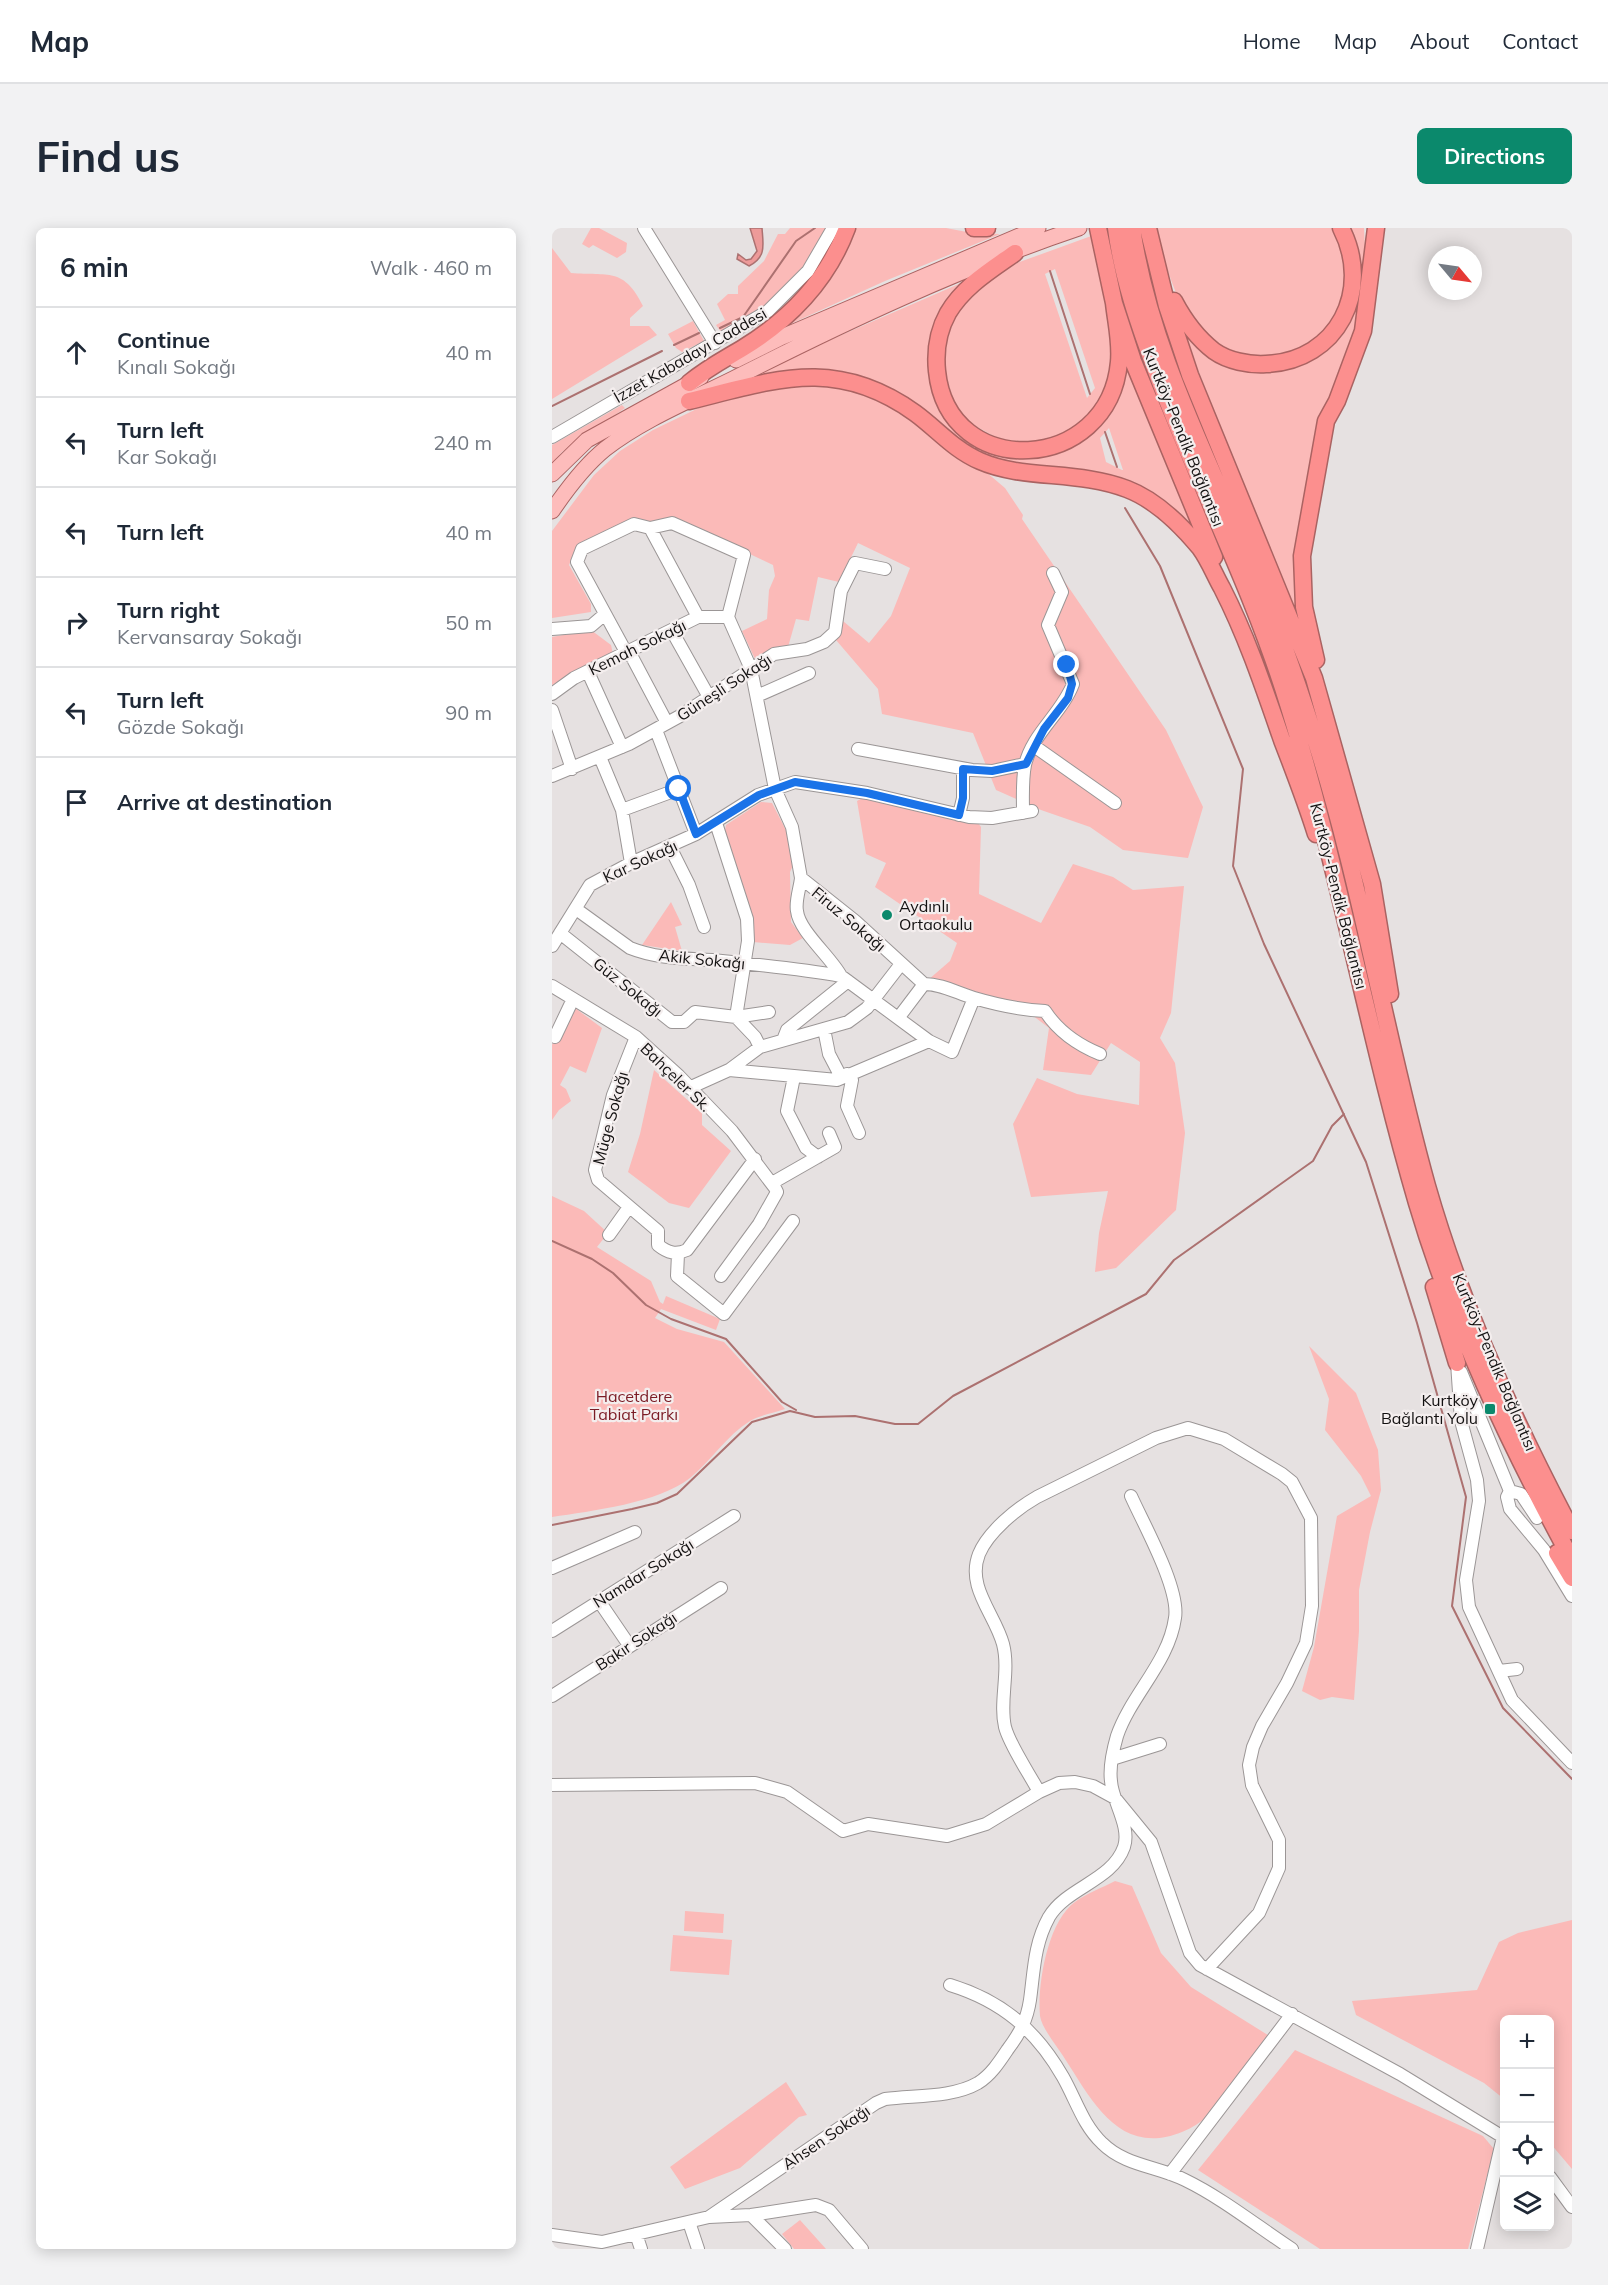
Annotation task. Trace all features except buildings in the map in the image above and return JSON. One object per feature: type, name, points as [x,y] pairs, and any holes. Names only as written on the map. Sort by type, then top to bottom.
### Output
[{"type":"highway","points":[[689,383],[714,363],[744,347],[809,293],[827,270],[847,228]]},
{"type":"highway","points":[[974,228],[987,228]]},
{"type":"highway","points":[[1015,253],[972,284],[948,314],[938,340],[938,376],[945,401],[968,429],[990,443],[1016,451],[1039,451],[1073,439],[1094,422],[1108,401],[1117,375],[1120,348],[1114,303],[1098,228]]},
{"type":"highway","name":"Kurtköy-Pendik Bağlantısı","points":[[1116,228],[1140,326],[1179,434],[1234,559],[1282,686],[1324,824],[1383,1078],[1437,1264],[1466,1343],[1528,1480],[1572,1560]]},
{"type":"highway","name":"Kurtköy-Pendik Bağlantısı","points":[[1132,228],[1141,277],[1174,378],[1247,551],[1312,728],[1346,850],[1401,1090],[1429,1191],[1478,1330],[1523,1434],[1572,1531]]},
{"type":"highway","points":[[1149,233],[1170,294],[1186,324],[1215,352],[1234,360],[1256,364],[1282,363],[1313,351],[1327,340],[1344,316],[1353,282],[1353,262],[1348,242],[1341,228]]},
{"type":"highway","points":[[1334,746],[1304,607],[1302,556],[1326,421],[1337,401],[1363,331],[1376,228]]},
{"type":"highway","points":[[1149,233],[1167,306],[1190,375],[1290,615],[1314,678],[1334,746],[1372,884],[1392,1008],[1401,1090]]},
{"type":"highway","points":[[1114,303],[1133,361],[1242,627],[1349,930]]},
{"type":"highway","points":[[689,401],[782,378],[832,378],[872,389],[894,400],[915,413],[963,452],[987,464],[1093,478],[1129,490],[1171,518],[1202,550],[1242,627]]},
{"type":"highway","points":[[1406,1161],[1407,1203],[1457,1363]]},
{"type":"highway","points":[[1537,1518],[1572,1578]]},
{"type":"main road","points":[[552,474],[587,440],[689,383],[782,337],[1038,228]]},
{"type":"main road","points":[[552,511],[585,469],[607,448],[689,401],[824,333],[1073,230]]},
{"type":"street","points":[[644,228],[716,343]]},
{"type":"street","name":"İzzet Kabadayı Caddesi","points":[[552,437],[768,311],[797,285],[817,259],[833,228]]},
{"type":"street","points":[[696,834],[679,789],[661,727],[632,657],[627,654],[577,562],[582,549],[634,524],[650,528],[672,523],[744,555],[728,617]]},
{"type":"street","points":[[650,528],[698,617]]},
{"type":"street","name":"Güneşli Sokağı","points":[[552,776],[600,757],[661,727],[774,654],[807,649],[824,642],[834,632],[841,591],[855,563],[885,569]]},
{"type":"street","points":[[858,749],[963,769],[992,771],[1026,764],[1034,746],[1068,698],[1072,684],[1048,625],[1062,592],[1053,573]]},
{"type":"street","points":[[552,629],[591,626],[605,614]]},
{"type":"street","name":"Kemah Sokağı","points":[[552,694],[588,672],[698,617],[728,617]]},
{"type":"street","name":"Firuz Sokağı","points":[[728,617],[751,669],[776,789],[792,827],[801,879],[855,921],[924,984]]},
{"type":"street","points":[[672,631],[710,697]]},
{"type":"street","points":[[588,672],[622,747]]},
{"type":"street","points":[[757,696],[809,673]]},
{"type":"street","points":[[552,710],[572,769]]},
{"type":"street","points":[[1034,746],[1115,803]]},
{"type":"street","points":[[600,757],[622,810],[632,862]]},
{"type":"street","name":"Kar Sokağı","points":[[552,946],[590,885],[632,862],[696,834],[759,795],[795,782],[867,793],[959,815],[992,818],[1028,812],[1026,764]]},
{"type":"street","points":[[959,815],[963,798],[963,769]]},
{"type":"street","points":[[622,810],[679,789]]},
{"type":"street","points":[[716,823],[747,919],[748,941],[736,1017],[755,1037],[760,1047]]},
{"type":"street","points":[[670,847],[689,885],[704,927]]},
{"type":"street","points":[[801,879],[796,912],[803,926],[834,961],[844,979],[929,1041],[952,1052],[974,998]]},
{"type":"street","name":"Akik Sokağı","points":[[576,909],[628,947],[640,952],[672,958],[745,964],[844,979]]},
{"type":"street","name":"Güz Sokağı","points":[[560,933],[672,1022],[684,1022],[695,1012],[736,1017],[769,1012]]},
{"type":"street","points":[[689,1088],[729,1070],[760,1047],[848,1022],[874,999],[902,964]]},
{"type":"street","points":[[783,1040],[787,1030],[844,979]]},
{"type":"street","points":[[899,1017],[924,984],[939,984],[974,998],[1019,1010],[1045,1011],[1052,1021],[1081,1046],[1100,1054]]},
{"type":"street","name":"Bahçeler Sk.","points":[[552,986],[636,1038],[689,1088],[755,1159],[775,1188]]},
{"type":"street","points":[[555,1037],[573,999]]},
{"type":"street","points":[[824,1029],[829,1054],[844,1075],[852,1080],[847,1106],[859,1133]]},
{"type":"street","name":"Müge Sokağı","points":[[636,1038],[613,1095],[595,1170],[598,1180],[658,1231],[658,1245],[666,1252],[678,1254]]},
{"type":"street","points":[[729,1070],[825,1081],[929,1041]]},
{"type":"street","points":[[794,1077],[787,1111],[806,1148],[818,1157]]},
{"type":"street","points":[[721,1276],[759,1224],[775,1188],[818,1157],[835,1148],[829,1133]]},
{"type":"street","points":[[755,1159],[687,1250],[678,1254],[677,1276],[724,1314],[793,1221]]},
{"type":"street","points":[[609,1235],[629,1207]]},
{"type":"street","points":[[1457,1363],[1510,1491],[1507,1497],[1510,1509],[1544,1550],[1572,1596]]},
{"type":"street","points":[[1457,1363],[1459,1400],[1477,1480],[1479,1501],[1477,1529],[1466,1580],[1469,1607],[1512,1700],[1572,1763]]},
{"type":"street","points":[[1464,1429],[1482,1426]]},
{"type":"street","points":[[1039,1792],[1005,1727],[1006,1665],[1003,1644],[978,1590],[975,1572],[979,1554],[991,1536],[1025,1504],[1037,1497],[1156,1438],[1188,1428],[1224,1439],[1292,1482],[1311,1518],[1310,1624],[1298,1662],[1262,1726],[1253,1747],[1249,1765],[1252,1785],[1279,1840],[1279,1868],[1257,1916],[1207,1969]]},
{"type":"street","points":[[1510,1491],[1521,1494],[1537,1518]]},
{"type":"street","points":[[1024,2027],[1034,1956],[1050,1915],[1064,1900],[1103,1874],[1116,1860],[1124,1846],[1126,1834],[1111,1782],[1112,1759],[1126,1716],[1166,1646],[1175,1618],[1175,1596],[1131,1496]]},
{"type":"street","name":"Namdar Sokağı","points":[[552,1631],[734,1516]]},
{"type":"street","points":[[552,1568],[635,1532]]},
{"type":"street","name":"Bakır Sokağı","points":[[552,1696],[721,1588]]},
{"type":"street","points":[[599,1601],[629,1645]]},
{"type":"street","points":[[1499,1671],[1517,1669]]},
{"type":"street","points":[[1112,1759],[1160,1744]]},
{"type":"street","points":[[552,1785],[755,1783],[787,1792],[843,1830],[868,1824],[947,1836],[986,1824],[1039,1792],[1059,1783],[1076,1782],[1093,1786],[1115,1798],[1151,1842],[1190,1953],[1207,1969],[1400,2074],[1500,2135]]},
{"type":"street","points":[[950,1985],[978,1994],[1001,2006],[1035,2036],[1062,2076],[1085,2122],[1103,2144],[1124,2159],[1184,2180],[1292,2249]]},
{"type":"street","points":[[1170,2174],[1292,2014]]},
{"type":"street","name":"Ahsen Sokağı","points":[[709,2217],[876,2103],[885,2099],[947,2093],[977,2083],[988,2076],[1024,2027]]},
{"type":"street","points":[[1477,2249],[1500,2154]]},
{"type":"street","points":[[1554,2182],[1572,2207]]},
{"type":"street","points":[[552,2235],[588,2245],[709,2217],[751,2215],[820,2206],[829,2210],[862,2249]]},
{"type":"street","points":[[751,2215],[785,2249]]},
{"type":"street","points":[[689,2222],[698,2249]]},
{"type":"street","points":[[636,2234],[641,2249]]},
{"type":"green space","points":[[591,228],[599,228],[627,243],[626,252],[617,258],[593,245],[589,248],[582,244]]},
{"type":"green space","points":[[790,228],[833,228],[808,270],[760,313],[723,335],[716,325],[725,320],[717,304],[728,294],[738,294],[738,286],[764,261],[778,234],[785,234]]},
{"type":"green space","points":[[852,228],[946,228],[972,233],[1000,234],[885,281],[775,331]]},
{"type":"green space","points":[[1155,228],[1334,228],[1341,244],[1345,275],[1344,293],[1339,311],[1326,330],[1309,344],[1289,353],[1268,356],[1246,355],[1225,349],[1206,337],[1184,310],[1170,276]]},
{"type":"green space","points":[[1351,228],[1364,228],[1366,267],[1355,335],[1321,423],[1302,631],[1180,325],[1197,345],[1277,370],[1306,362],[1323,353],[1337,338],[1354,308],[1360,286],[1360,254]]},
{"type":"green space","points":[[1094,235],[1116,342],[1108,396],[1065,439],[1010,445],[970,423],[955,406],[940,356],[946,333],[957,310],[995,271]],"holes":[[[1055,269],[1095,388],[1087,398],[1045,274]]]},
{"type":"green space","points":[[552,248],[571,273],[605,274],[622,279],[636,294],[643,306],[630,318],[630,326],[649,326],[657,335],[552,399]]},
{"type":"green space","points":[[968,280],[937,325],[950,416],[1017,455],[1042,456],[1061,450],[1093,431],[1123,349],[1206,548],[1162,504],[1042,468],[984,457],[883,387],[749,379],[816,346]],"holes":[[[1109,428],[1123,470],[1106,462],[1100,438]]]},
{"type":"green space","points":[[693,321],[704,341],[682,352],[676,348],[668,334]]},
{"type":"green space","points":[[838,385],[874,395],[979,466],[1005,488],[1023,515],[1022,519],[1166,730],[1203,807],[1188,858],[1123,850],[1090,827],[1041,810],[996,790],[973,733],[882,714],[878,689],[836,640],[843,621],[869,643],[891,616],[910,568],[858,543],[839,582],[818,577],[809,621],[796,619],[788,647],[774,649],[755,659],[742,631],[767,619],[769,590],[775,576],[773,565],[672,517],[650,522],[632,520],[577,545],[569,565],[591,604],[591,612],[552,618],[552,531],[594,475],[620,451],[653,430],[707,404],[780,386]]},
{"type":"green space","points":[[622,405],[625,408],[562,452],[552,464],[552,445]]},
{"type":"green space","points":[[591,630],[611,645],[613,654],[552,685],[552,637]]},
{"type":"green space","points":[[866,796],[978,823],[981,827],[979,894],[1041,923],[1073,864],[1113,877],[1133,890],[1184,886],[1171,1013],[1160,1038],[1175,1063],[1185,1133],[1176,1210],[1116,1268],[1095,1272],[1099,1233],[1108,1191],[1031,1197],[1013,1124],[1037,1078],[1077,1094],[1139,1105],[1140,1062],[1111,1043],[1091,1075],[1043,1070],[1049,1028],[1019,1005],[928,980],[950,961],[957,943],[875,887],[886,863],[866,854],[857,801]]},
{"type":"green space","points":[[761,802],[772,803],[789,836],[794,863],[790,872],[791,922],[803,938],[790,945],[753,942],[724,835],[726,825]]},
{"type":"green space","points":[[671,902],[682,925],[675,927],[682,951],[642,945]]},
{"type":"green space","points":[[571,1005],[602,1028],[586,1073],[570,1066],[560,1085],[566,1089],[571,1101],[559,1110],[552,1120],[552,1045]]},
{"type":"green space","points":[[654,1070],[702,1113],[702,1125],[731,1151],[689,1208],[669,1203],[628,1172],[640,1134]]},
{"type":"green space","name":"Hacetdere Tabiat Parkı","points":[[552,1196],[584,1211],[608,1233],[597,1247],[651,1281],[660,1302],[663,1304],[666,1296],[720,1319],[716,1330],[661,1309],[655,1318],[677,1329],[724,1342],[785,1409],[758,1417],[741,1427],[698,1471],[677,1487],[624,1505],[552,1517]]},
{"type":"green space","points":[[1309,1346],[1356,1393],[1378,1450],[1381,1490],[1359,1590],[1359,1631],[1354,1700],[1332,1697],[1320,1700],[1302,1691],[1314,1647],[1337,1516],[1371,1496],[1361,1476],[1325,1430],[1329,1399]]},
{"type":"green space","points":[[1115,1881],[1132,1886],[1161,1953],[1191,1987],[1271,2037],[1232,2091],[1209,2115],[1182,2132],[1160,2138],[1142,2137],[1125,2131],[1098,2108],[1047,2032],[1040,2016],[1040,1987],[1046,1954],[1058,1923],[1075,1902]]},
{"type":"green space","points":[[685,1911],[724,1914],[723,1933],[684,1931]]},
{"type":"green space","points":[[1572,1920],[1572,2169],[1554,2148],[1554,2015],[1500,2015],[1500,2096],[1484,2083],[1356,2015],[1352,2001],[1477,1990],[1499,1942],[1518,1933]]},
{"type":"green space","points":[[673,1935],[732,1940],[729,1975],[670,1971]]},
{"type":"green space","points":[[1295,2050],[1483,2136],[1494,2149],[1468,2249],[1320,2249],[1198,2170]]},
{"type":"green space","points":[[786,2082],[807,2115],[799,2117],[740,2168],[685,2189],[670,2167]]},
{"type":"green space","points":[[800,2220],[826,2249],[794,2249],[782,2234]]},
{"type":"shaded area","points":[[750,228],[762,228],[763,250],[759,259],[749,266],[737,259],[738,254],[746,260],[751,259],[757,251]]},
{"type":"waterway","points":[[720,328],[743,317],[796,241],[815,228]]},
{"type":"waterway","points":[[1050,271],[1090,394]]},
{"type":"waterway","points":[[674,345],[699,333]]},
{"type":"waterway","points":[[552,406],[662,351]]},
{"type":"waterway","points":[[1105,432],[1117,467]]},
{"type":"waterway","points":[[1125,508],[1160,566],[1243,769],[1233,866],[1264,944],[1366,1162],[1417,1323],[1466,1497],[1452,1606],[1503,1708],[1572,1779]]},
{"type":"waterway","points":[[552,1525],[657,1503],[677,1494],[752,1422],[790,1411],[815,1417],[855,1416],[895,1424],[918,1424],[953,1396],[1146,1294],[1174,1260],[1313,1161],[1332,1126],[1344,1114]]},
{"type":"waterway","points":[[552,1241],[592,1259],[613,1273],[646,1305],[671,1319],[726,1339],[782,1402],[796,1410]]},
{"type":"place","name":"Aydınlı Ortaokulu","points":[[887,915]]},
{"type":"place","name":"Kurtköy Bağlantı Yolu","points":[[1490,1409]]},
{"type":"route","points":[[679,789],[696,834],[759,795],[795,782],[867,793],[959,815],[963,798],[963,769],[992,771],[1026,764],[1044,729],[1068,698],[1072,684],[1067,665]]}]
